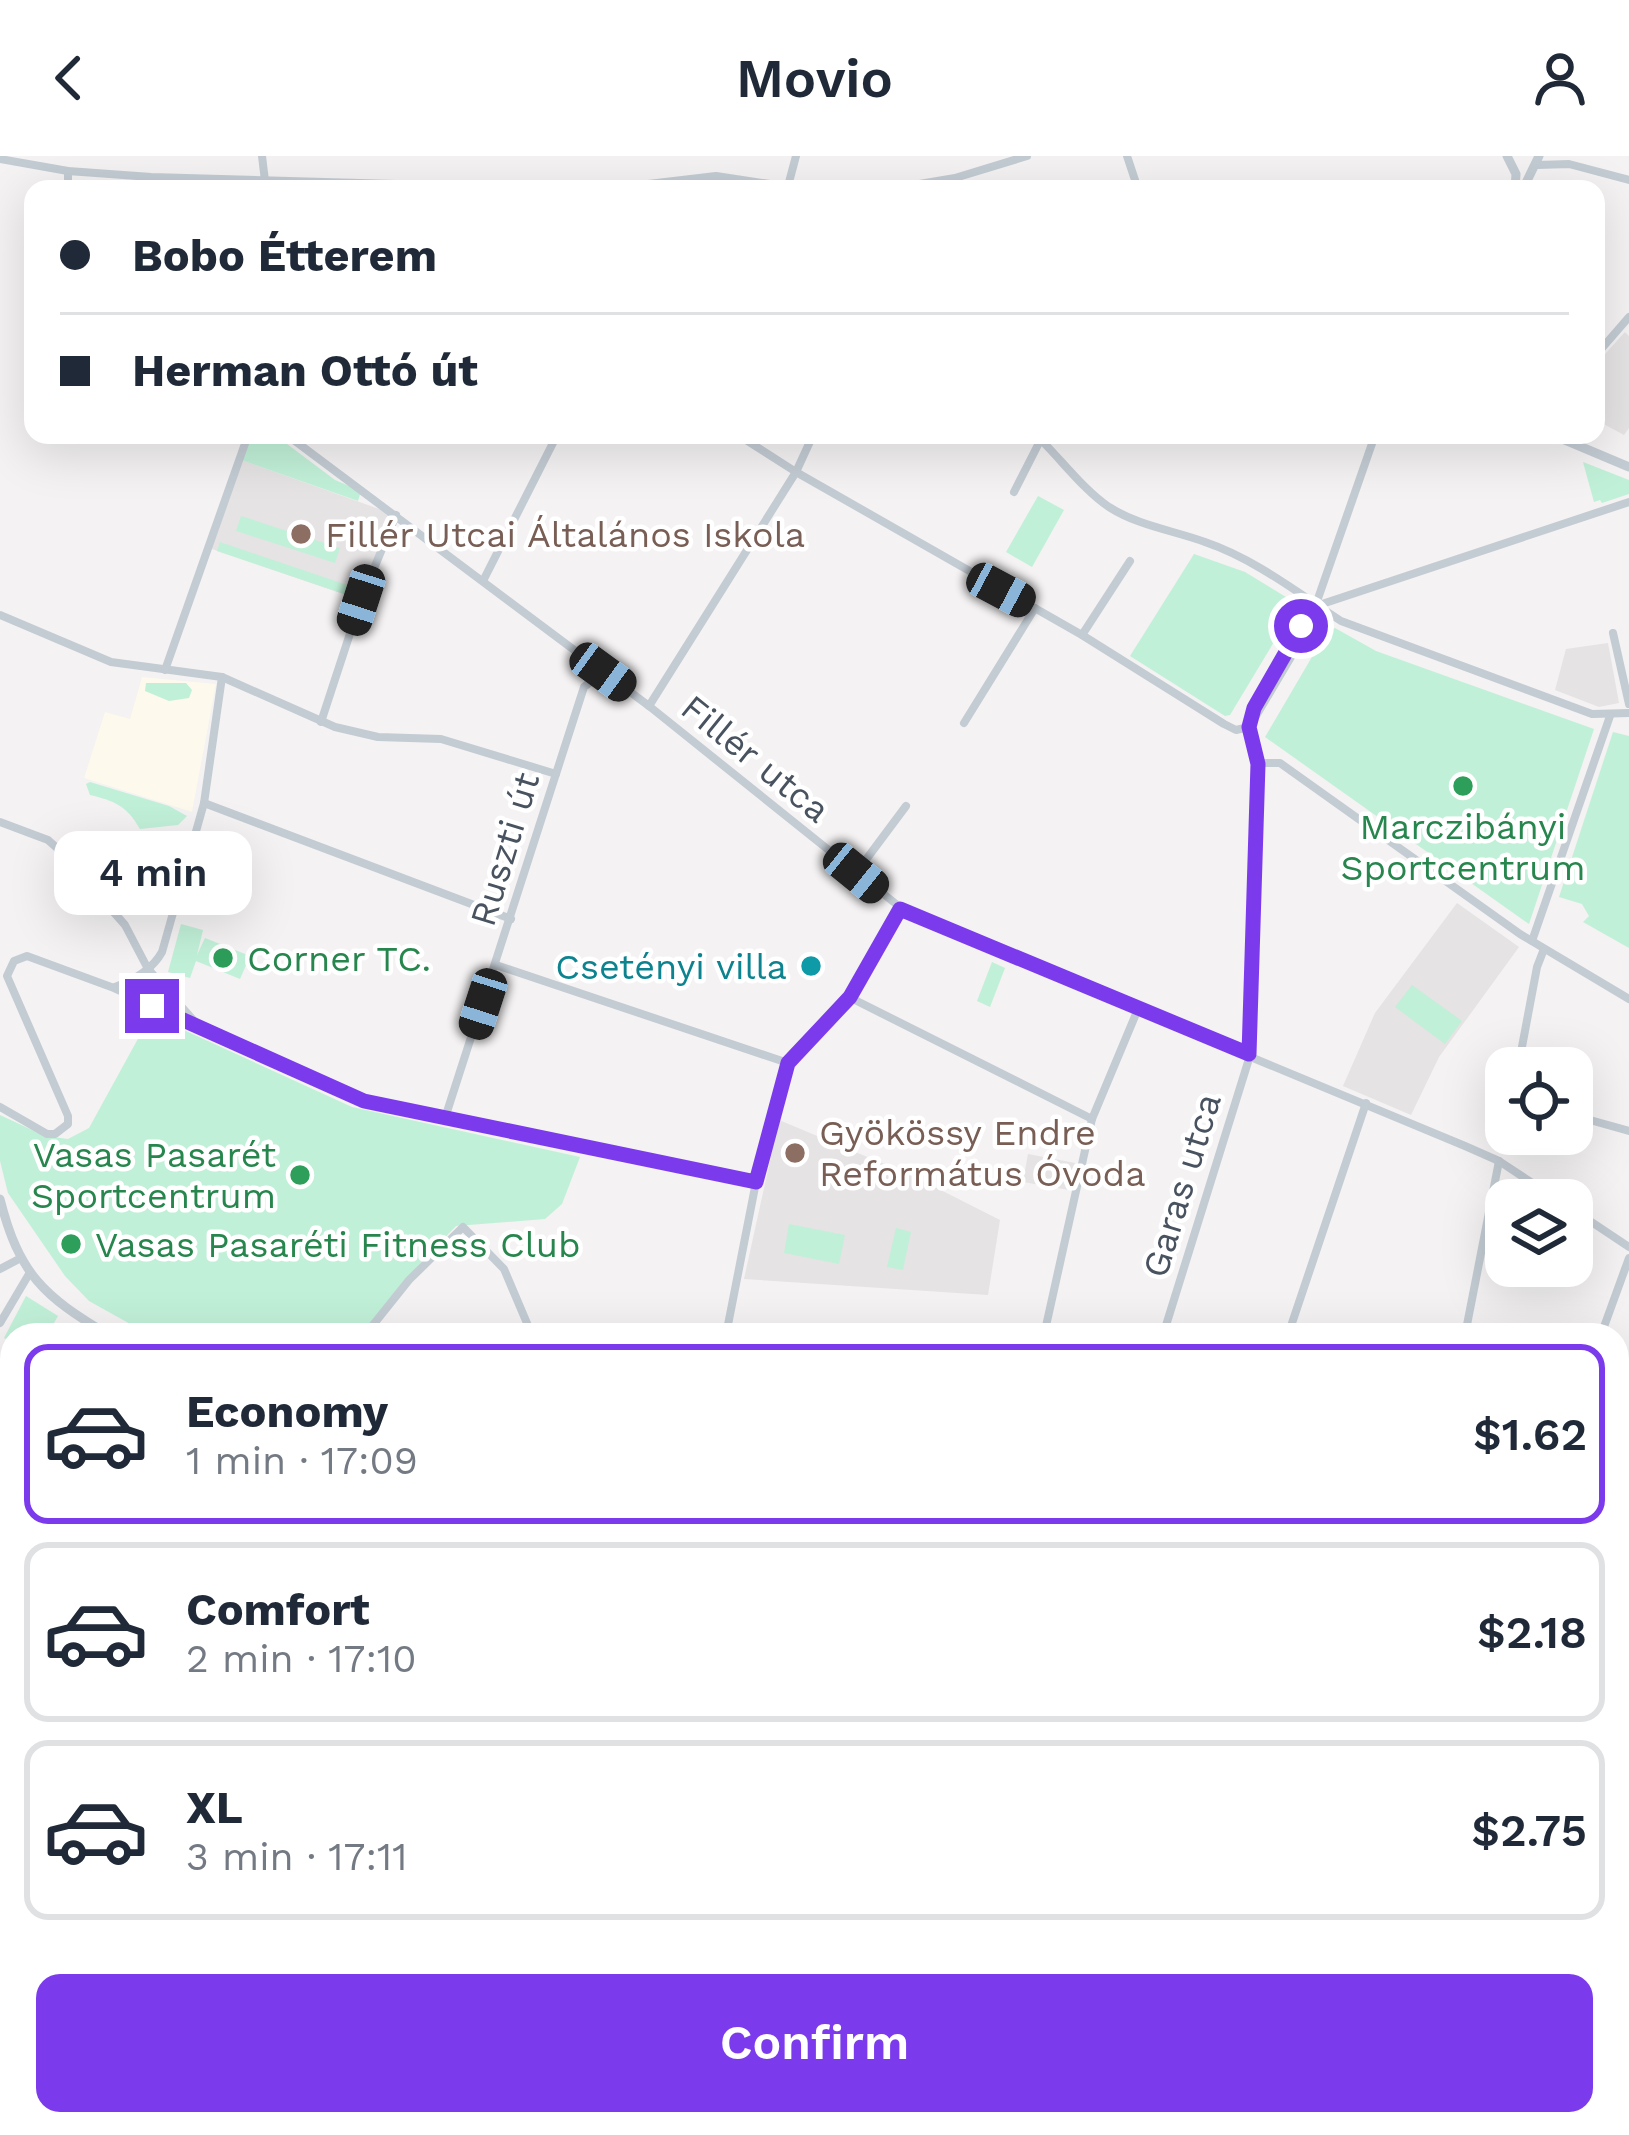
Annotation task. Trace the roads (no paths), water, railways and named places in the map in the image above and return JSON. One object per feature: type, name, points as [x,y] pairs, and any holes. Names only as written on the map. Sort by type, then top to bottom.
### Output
[{"type":"street","points":[[943,180],[1027,156]]},
{"type":"street","points":[[0,159],[68,170],[247,180]]},
{"type":"street","points":[[1509,159],[1520,171],[1538,161],[1629,180]]},
{"type":"street","points":[[68,170],[68,180]]},
{"type":"street","points":[[734,180],[735,176]]},
{"type":"street","points":[[695,180],[735,176],[756,180]]},
{"type":"street","points":[[1605,345],[1629,317]]},
{"type":"street","points":[[165,670],[245,444]]},
{"type":"street","name":"Fillér utca","points":[[299,444],[649,706],[900,909],[1366,1103],[1499,1161],[1526,1179]]},
{"type":"street","points":[[484,579],[552,444]]},
{"type":"street","points":[[752,444],[1082,634],[1236,730],[1249,727],[1307,630],[1372,444]]},
{"type":"street","points":[[649,706],[796,472],[809,444]]},
{"type":"street","points":[[1014,492],[1040,444]]},
{"type":"street","points":[[1049,444],[1106,505],[1152,528],[1205,542],[1238,557],[1274,575],[1314,607],[1592,715],[1610,716],[1629,709],[1613,633]]},
{"type":"street","points":[[1574,444],[1629,467]]},
{"type":"street","points":[[1314,607],[1629,502]]},
{"type":"street","points":[[321,722],[361,600],[396,515]]},
{"type":"street","points":[[1082,634],[1130,561]]},
{"type":"street","points":[[964,723],[1035,608]]},
{"type":"street","points":[[0,615],[110,662],[222,677],[321,722],[378,737],[441,739],[556,774]]},
{"type":"street","name":"Ruszti út","points":[[445,1118],[584,687],[603,672]]},
{"type":"street","points":[[114,988],[148,969],[162,952],[204,803],[222,677]]},
{"type":"street","points":[[1532,941],[1610,716]]},
{"type":"street","name":"Garas utca","points":[[1167,1323],[1249,1054],[1258,764],[1249,727]]},
{"type":"street","points":[[1258,764],[1280,763],[1532,941],[1629,999]]},
{"type":"street","points":[[204,803],[511,919]]},
{"type":"street","points":[[856,873],[906,806]]},
{"type":"street","points":[[0,822],[57,848],[125,925],[148,969],[200,1028]]},
{"type":"street","points":[[728,1323],[756,1182],[788,1063],[850,997],[900,909]]},
{"type":"street","points":[[1522,1047],[1544,949]]},
{"type":"street","points":[[2,1110],[47,1133],[55,1134],[68,1124],[7,976],[14,961],[28,956],[114,988],[364,1101],[756,1182]]},
{"type":"street","points":[[496,965],[788,1063]]},
{"type":"street","points":[[850,997],[1092,1118]]},
{"type":"street","points":[[1047,1323],[1092,1118],[1138,1009]]},
{"type":"street","points":[[1292,1323],[1366,1103]]},
{"type":"street","points":[[1593,1120],[1629,1131]]},
{"type":"street","points":[[1467,1323],[1499,1161]]},
{"type":"street","points":[[0,1198],[28,1274],[54,1300],[90,1323]]},
{"type":"street","points":[[1593,1223],[1629,1247]]},
{"type":"street","points":[[375,1323],[409,1280],[463,1227],[504,1269],[527,1323]]},
{"type":"street","points":[[0,1269],[19,1258]]},
{"type":"street","points":[[1605,1323],[1629,1258]]},
{"type":"street","points":[[0,1323],[28,1274]]},
{"type":"place","name":"Fillér Utcai Általános Iskola","points":[[301,534]]},
{"type":"place","name":"Marczibányi Sportcentrum","points":[[1463,786]]},
{"type":"place","name":"Corner TC.","points":[[223,958]]},
{"type":"place","name":"Csetényi villa","points":[[811,966]]},
{"type":"place","name":"Gyökössy Endre Református Óvoda","points":[[795,1153]]},
{"type":"place","name":"Vasas Pasarét Sportcentrum","points":[[300,1175]]},
{"type":"place","name":"Vasas Pasaréti Fitness Club","points":[[71,1244]]}]
